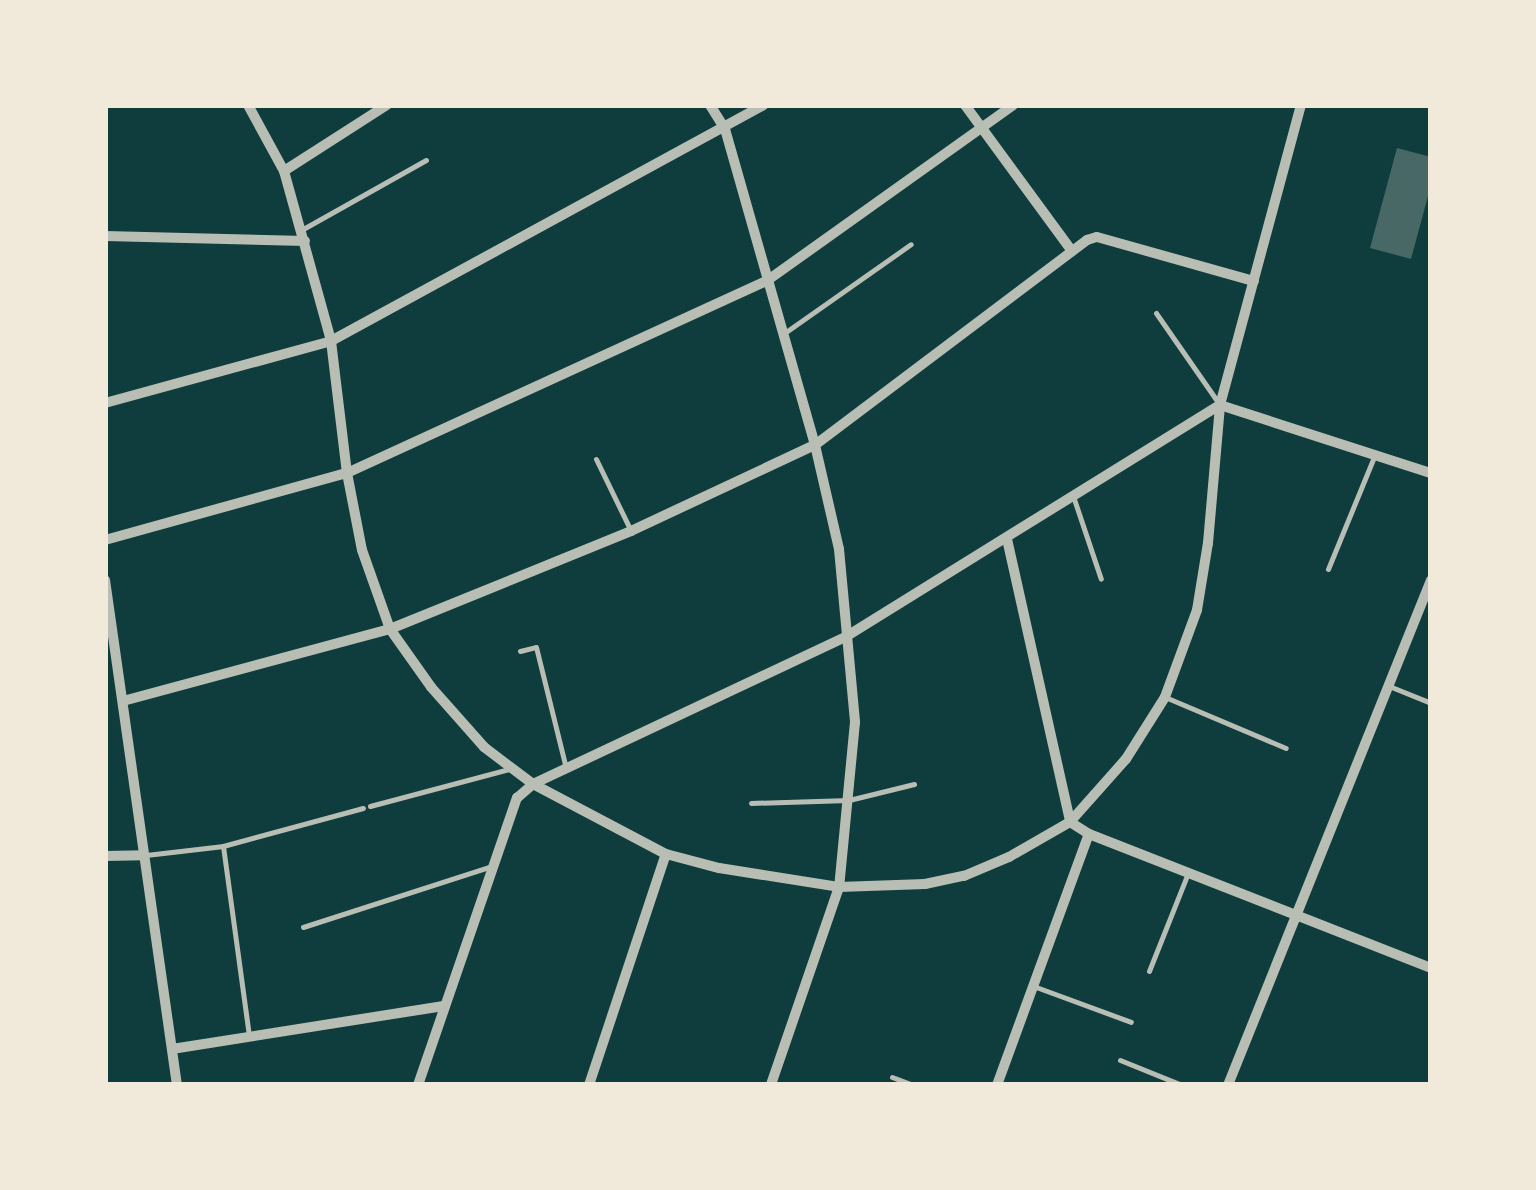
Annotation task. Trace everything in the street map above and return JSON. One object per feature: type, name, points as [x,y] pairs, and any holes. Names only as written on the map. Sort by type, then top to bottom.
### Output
[{"type":"street","points":[[248,105],[284,171],[304,235],[331,341],[347,473],[362,550],[390,628],[431,688],[484,746],[533,784],[666,854],[719,868],[839,887],[925,884],[964,876],[1009,857],[1070,822],[1126,759],[1165,697],[1197,610],[1208,543],[1220,405],[1300,105]]},
{"type":"street","points":[[284,171],[386,105]]},
{"type":"street","points":[[710,105],[725,129],[815,444],[839,549],[855,722],[839,887],[772,1085]]},
{"type":"street","points":[[105,403],[331,341],[763,105]]},
{"type":"street","points":[[965,105],[1072,252]]},
{"type":"street","points":[[105,540],[347,473],[768,280],[1013,105]]},
{"type":"street","points":[[105,236],[304,235]]},
{"type":"street","points":[[123,701],[390,628],[631,531],[815,444],[1097,237],[1254,281]]},
{"type":"street","points":[[1220,405],[1431,473]]},
{"type":"street","points":[[418,1085],[492,866],[518,798],[533,784],[847,636],[1074,499],[1220,405]]},
{"type":"street","points":[[1006,539],[1070,822],[1089,834],[1431,968]]},
{"type":"street","points":[[105,580],[177,1085]]},
{"type":"street","points":[[1228,1085],[1430,588]]},
{"type":"street","points":[[997,1085],[1089,834]]},
{"type":"street","points":[[588,1085],[666,854]]},
{"type":"street","points":[[105,856],[144,855]]},
{"type":"street","points":[[172,1049],[444,1006]]},
{"type":"lane","points":[[304,235],[426,160]]},
{"type":"lane","points":[[782,334],[911,244]]},
{"type":"lane","points":[[1156,314],[1220,405]]},
{"type":"lane","points":[[1328,569],[1375,454]]},
{"type":"lane","points":[[596,459],[631,531]]},
{"type":"lane","points":[[1074,499],[1102,579]]},
{"type":"lane","points":[[520,651],[536,647],[567,770]]},
{"type":"lane","points":[[1389,686],[1431,704]]},
{"type":"lane","points":[[1165,697],[1286,748]]},
{"type":"lane","points":[[144,855],[223,846],[512,768]]},
{"type":"lane","points":[[751,804],[849,800],[914,784]]},
{"type":"lane","points":[[223,846],[248,1036]]},
{"type":"lane","points":[[303,927],[492,866]]},
{"type":"lane","points":[[1148,971],[1188,873]]},
{"type":"lane","points":[[1033,986],[1131,1022]]},
{"type":"lane","points":[[1120,1060],[1182,1085]]},
{"type":"lane","points":[[892,1077],[914,1085]]},
{"type":"building","points":[[1397,148],[1431,157],[1431,185],[1411,259],[1370,248]]}]
